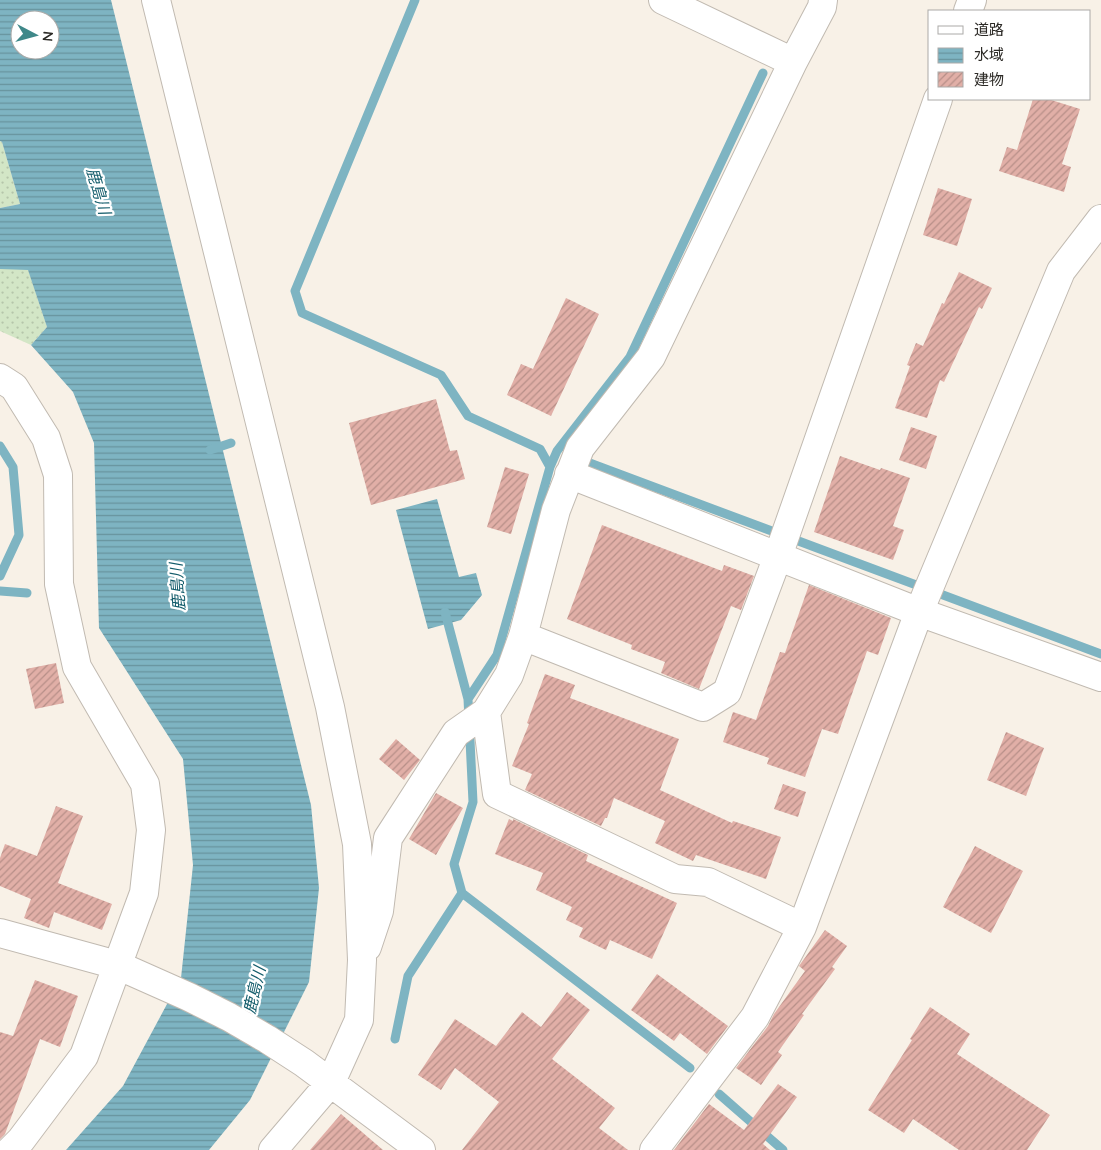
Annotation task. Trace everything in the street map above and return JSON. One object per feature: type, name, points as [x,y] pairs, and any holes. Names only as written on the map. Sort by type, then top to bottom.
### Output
[{"type":"street","points":[[156,0],[330,707],[357,844],[362,960],[360,1020],[331,1082],[273,1150]]},
{"type":"street","points":[[663,0],[793,62]]},
{"type":"street","points":[[362,960],[380,911],[388,838],[456,733],[486,712],[509,675],[524,636],[556,510],[580,448],[651,357],[793,62],[822,6],[823,0]]},
{"type":"street","points":[[524,636],[704,707],[727,692],[778,556],[938,100]]},
{"type":"street","points":[[654,1150],[755,1017],[802,928],[920,612],[1061,271],[1101,219]]},
{"type":"street","points":[[0,378],[14,388],[46,438],[58,475],[59,584],[77,667],[145,784],[151,830],[144,892],[84,1056],[21,1140],[11,1150]]},
{"type":"street","points":[[569,474],[920,612],[1101,677]]},
{"type":"street","points":[[486,712],[497,794],[675,880],[708,882],[802,928]]},
{"type":"street","points":[[0,933],[117,965],[190,997],[267,1039],[304,1063],[421,1150]]},
{"type":"green space","points":[[0,141],[2,142],[20,204],[0,208]]},
{"type":"green space","points":[[0,269],[28,269],[47,327],[31,345],[0,331]]},
{"type":"water","name":"鹿島川","points":[[0,0],[111,0],[311,805],[319,888],[309,982],[250,1100],[209,1150],[66,1150],[123,1086],[181,978],[193,865],[183,759],[99,628],[94,443],[73,392],[31,345],[47,327],[28,270],[0,269],[0,208],[20,204],[2,142],[0,141]]},
{"type":"water","points":[[437,499],[459,577],[476,573],[482,595],[461,620],[428,629],[396,510]]},
{"type":"building","points":[[1033,100],[1051,100],[1080,109],[1062,164],[1071,167],[1064,192],[999,171],[1007,147],[1017,150]]},
{"type":"building","points":[[938,188],[972,199],[957,246],[923,235]]},
{"type":"building","points":[[959,272],[992,288],[982,309],[979,307],[944,382],[940,380],[927,418],[895,408],[910,366],[907,365],[916,343],[923,346],[942,303],[944,304]]},
{"type":"building","points":[[566,298],[599,314],[551,416],[507,395],[521,364],[533,369]]},
{"type":"building","points":[[436,399],[450,451],[457,450],[465,479],[371,505],[349,423]]},
{"type":"building","points":[[911,427],[937,436],[926,469],[899,460]]},
{"type":"building","points":[[840,456],[910,478],[893,526],[904,530],[893,560],[814,532]]},
{"type":"building","points":[[505,467],[529,474],[511,534],[487,527]]},
{"type":"building","points":[[602,525],[722,571],[724,565],[754,576],[741,610],[731,606],[699,689],[661,673],[665,662],[631,649],[632,645],[567,619]]},
{"type":"building","points":[[809,585],[891,618],[878,655],[867,651],[838,734],[822,729],[805,777],[767,764],[769,758],[723,742],[733,712],[756,720],[780,652],[785,653]]},
{"type":"building","points":[[56,663],[64,703],[35,709],[26,669]]},
{"type":"building","points":[[545,674],[575,685],[570,698],[679,739],[660,790],[732,823],[733,821],[781,837],[766,879],[696,855],[693,861],[655,843],[665,821],[614,798],[607,818],[605,818],[601,826],[525,790],[532,774],[512,766],[529,724],[527,723]]},
{"type":"building","points":[[1006,732],[1044,748],[1026,796],[987,780]]},
{"type":"building","points":[[396,739],[420,760],[404,780],[379,759]]},
{"type":"building","points":[[783,784],[806,792],[798,817],[774,809]]},
{"type":"building","points":[[436,793],[463,808],[436,855],[409,839]]},
{"type":"building","points":[[56,806],[83,816],[58,883],[112,904],[102,930],[54,912],[49,928],[24,918],[31,899],[0,886],[0,858],[5,844],[37,856]]},
{"type":"building","points":[[509,819],[513,821],[513,819],[588,855],[586,861],[677,903],[652,959],[610,940],[606,950],[579,937],[583,928],[566,920],[572,907],[536,890],[543,873],[495,854]]},
{"type":"building","points":[[975,846],[1023,871],[991,933],[943,907]]},
{"type":"building","points":[[825,930],[847,946],[832,967],[835,969],[802,1014],[804,1015],[778,1052],[782,1055],[761,1085],[736,1068],[768,1026],[774,1014],[805,971],[799,966]]},
{"type":"building","points":[[657,974],[728,1026],[707,1054],[680,1033],[674,1041],[631,1010]]},
{"type":"building","points":[[35,980],[78,996],[60,1047],[40,1039],[5,1134],[0,1139],[0,1032],[13,1036]]},
{"type":"building","points":[[567,992],[590,1010],[552,1059],[615,1108],[599,1128],[628,1150],[462,1150],[499,1102],[455,1068],[441,1090],[418,1075],[455,1019],[496,1046],[522,1012],[541,1027]]},
{"type":"building","points":[[930,1007],[970,1034],[957,1054],[1050,1115],[1027,1150],[959,1150],[913,1119],[904,1133],[868,1110],[912,1040],[910,1039]]},
{"type":"building","points":[[778,1084],[797,1097],[763,1144],[770,1150],[674,1150],[709,1104],[744,1130]]},
{"type":"building","points":[[341,1114],[383,1150],[310,1150]]},
{"type":"waterway","points":[[415,0],[295,291],[302,313],[441,375],[468,416],[540,449],[550,467]]},
{"type":"waterway","points":[[468,699],[497,655],[550,467],[557,451],[630,357],[763,73]]},
{"type":"waterway","points":[[210,450],[231,443]]},
{"type":"waterway","points":[[0,446],[13,467],[19,535],[0,576]]},
{"type":"waterway","points":[[579,459],[1101,654]]},
{"type":"waterway","points":[[0,591],[27,593]]},
{"type":"waterway","points":[[445,612],[468,699],[473,802],[454,864],[462,893],[690,1068]]},
{"type":"waterway","points":[[395,1039],[408,976],[462,893]]},
{"type":"waterway","points":[[719,1094],[783,1150]]}]
